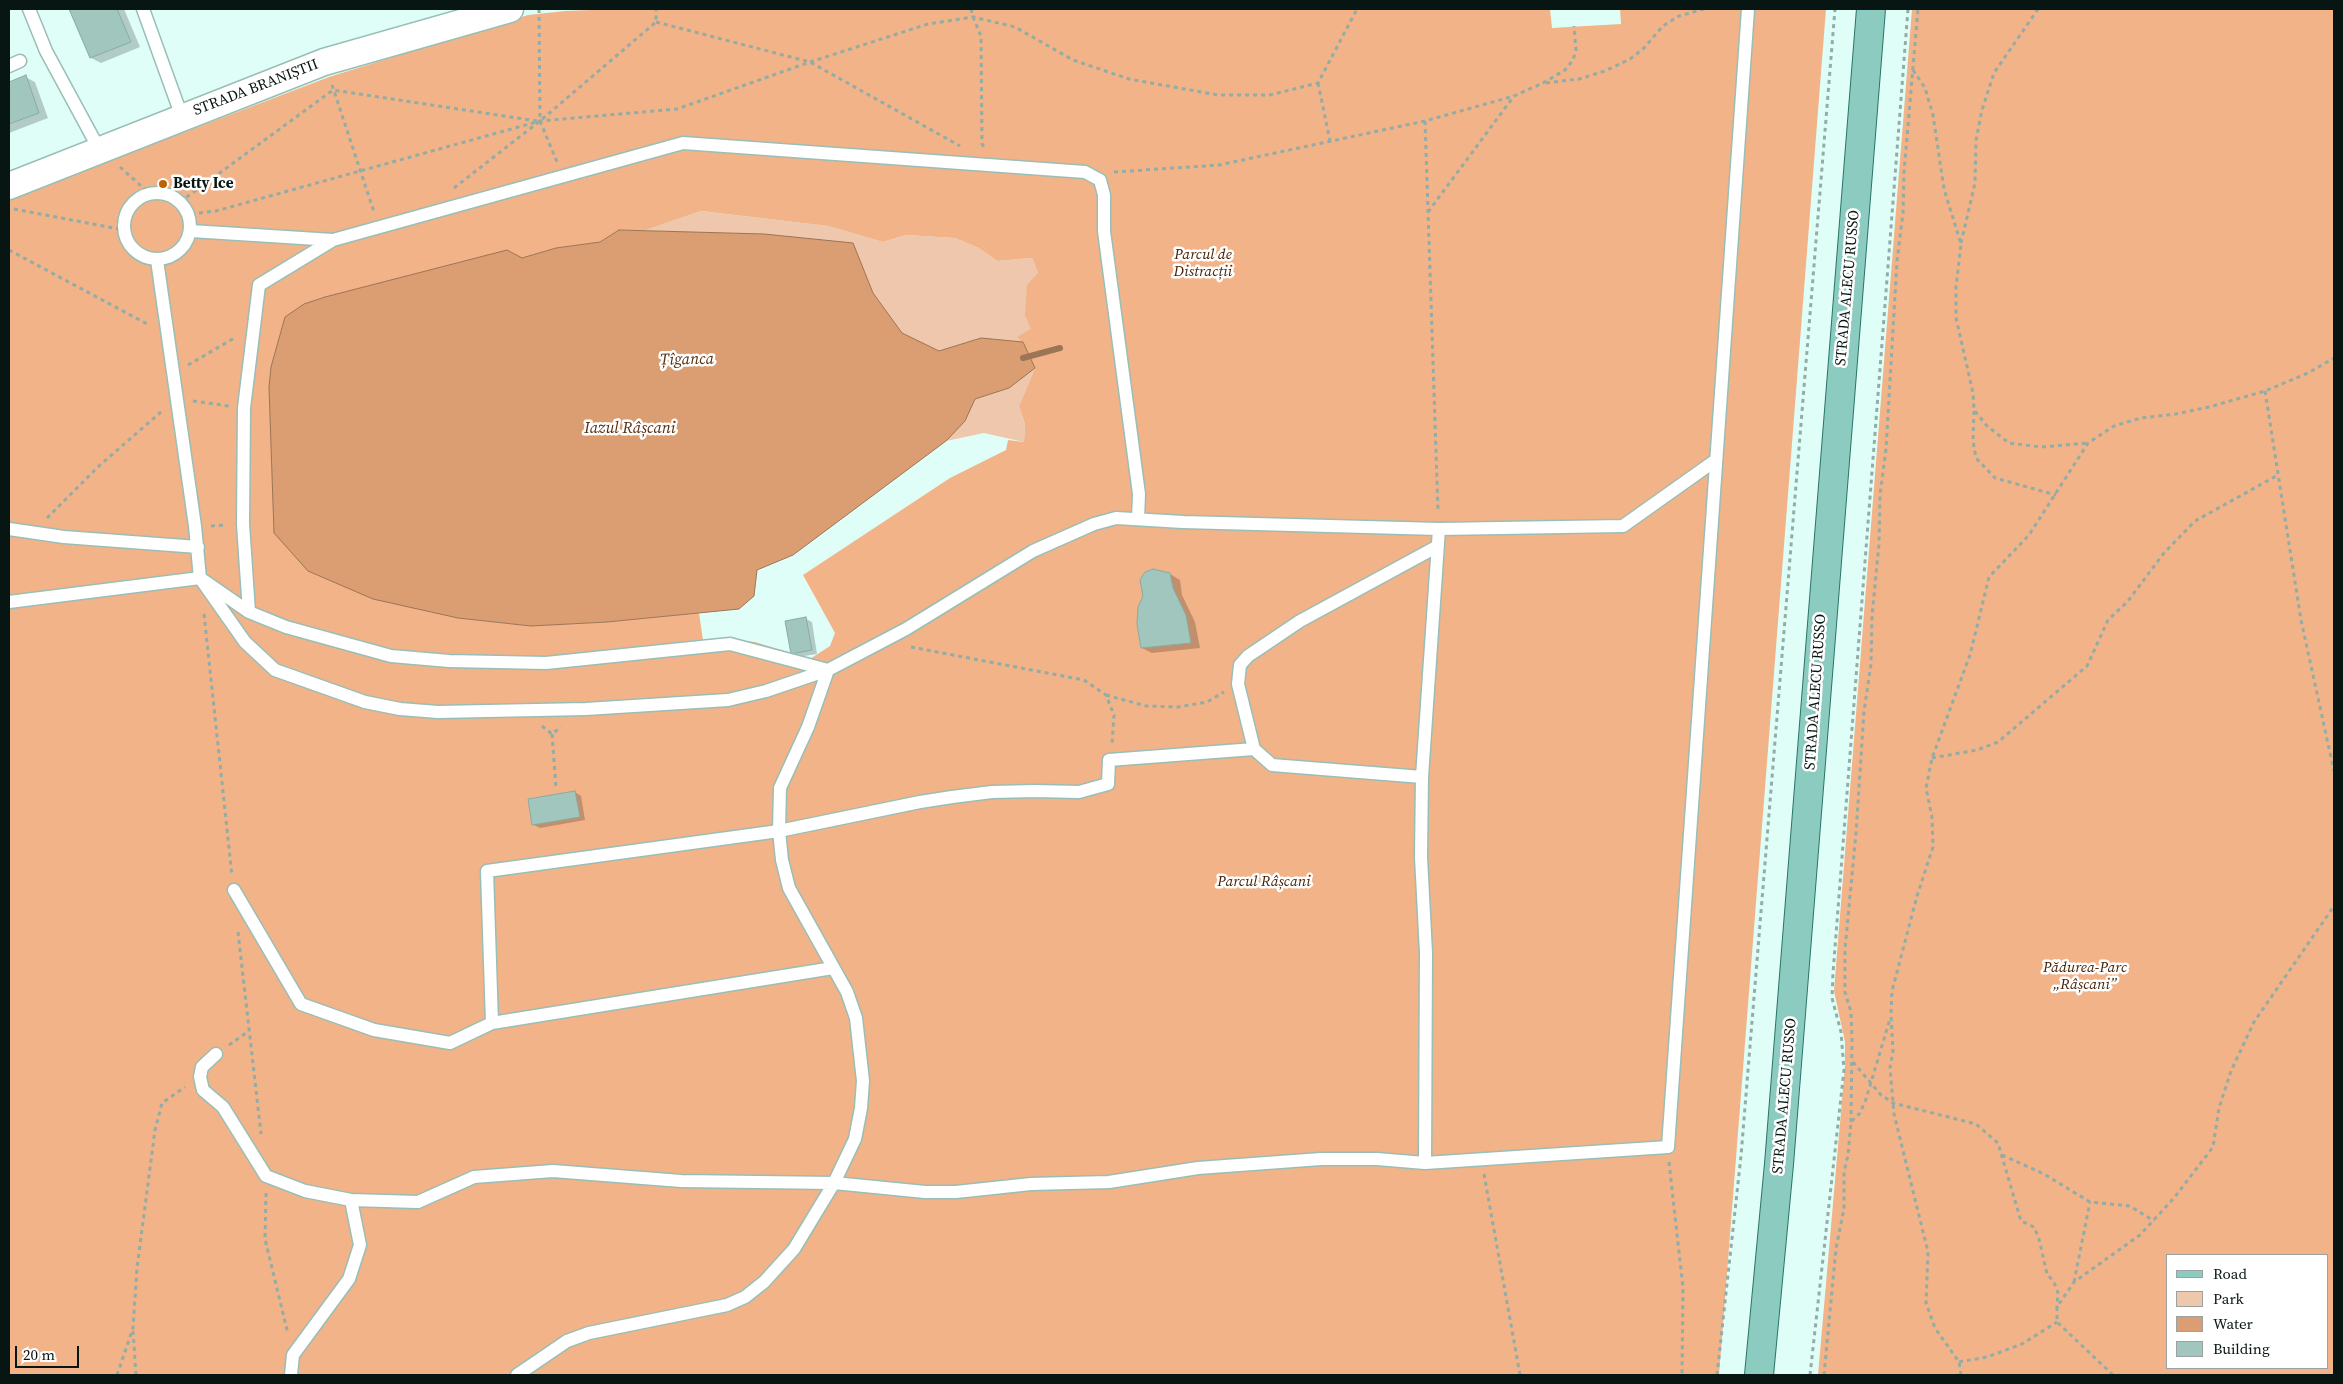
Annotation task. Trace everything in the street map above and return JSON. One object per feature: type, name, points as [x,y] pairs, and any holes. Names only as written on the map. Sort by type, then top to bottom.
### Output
[{"type":"main road","name":"STRADA ALECU RUSSO","points":[[1759,1375],[1780,1154],[1871,9]]},
{"type":"street","name":"STRADA BRANIȘTII","points":[[9,186],[324,62],[510,9]]},
{"type":"lane","points":[[29,9],[46,51],[99,149]]},
{"type":"lane","points":[[143,9],[182,117]]},
{"type":"lane","points":[[216,1054],[202,1067],[200,1077],[203,1090],[223,1107],[266,1176],[305,1191],[351,1200],[418,1202],[474,1177],[553,1171],[682,1181],[834,1183],[925,1192],[956,1192],[1031,1184],[1109,1182],[1198,1168],[1321,1159],[1377,1158],[1425,1163],[1668,1147],[1748,9]]},
{"type":"lane","points":[[249,612],[243,524],[244,408],[259,285],[333,240],[683,143],[1085,172],[1100,180],[1104,195],[1104,231],[1139,494],[1138,519]]},
{"type":"lane","points":[[160,193],[171,196],[180,202],[189,215],[190,231],[183,248],[175,255],[157,260],[138,254],[126,239],[124,230],[127,211],[141,197],[150,194],[160,193]]},
{"type":"lane","points":[[190,231],[333,240]]},
{"type":"lane","points":[[157,260],[198,547],[200,578],[245,642],[275,670],[365,702],[400,709],[438,712],[586,709],[728,700],[766,691],[828,670],[883,641],[1033,550],[1116,518],[1183,522],[1439,529],[1623,526],[1716,460]]},
{"type":"lane","points":[[9,528],[64,537],[198,547]]},
{"type":"lane","points":[[1425,1163],[1426,953],[1420,857],[1422,777],[1439,529]]},
{"type":"lane","points":[[1422,777],[1272,765],[1254,749],[1238,684],[1240,665],[1256,651],[1300,621],[1438,546]]},
{"type":"lane","points":[[9,602],[200,578],[249,612],[343,644],[401,657],[449,661],[546,663],[730,644],[828,670]]},
{"type":"lane","points":[[517,1375],[567,1341],[589,1333],[727,1305],[745,1297],[764,1282],[794,1249],[834,1183],[855,1139],[861,1108],[863,1081],[856,1018],[847,992],[789,888],[782,860],[779,831],[780,788],[808,727],[828,670]]},
{"type":"lane","points":[[492,1023],[487,871],[779,831],[952,797],[1001,792],[1080,792],[1108,784],[1109,760],[1254,749]]},
{"type":"lane","points":[[234,890],[301,1004],[374,1030],[450,1043],[492,1023],[833,968]]},
{"type":"lane","points":[[291,1375],[293,1355],[349,1278],[360,1245],[351,1200]]},
{"type":"path","points":[[539,9],[540,121],[563,176]]},
{"type":"path","points":[[446,194],[540,121],[656,22],[656,9]]},
{"type":"path","points":[[971,9],[972,17],[981,36],[982,144],[996,166]]},
{"type":"path","points":[[1330,141],[1318,83],[1357,9]]},
{"type":"path","points":[[1543,83],[1579,79],[1605,71],[1630,59],[1643,49],[1663,26],[1679,16],[1704,9]]},
{"type":"path","points":[[1717,1375],[1742,1146],[1835,9]]},
{"type":"path","points":[[1810,1375],[1844,1070],[1841,1032],[1832,998],[1833,973],[1908,9]]},
{"type":"path","points":[[1824,1375],[1836,1248],[1844,1209],[1844,1172],[1848,1155],[1851,1122],[1851,1012],[1845,992],[1845,949],[1856,834],[1864,711],[1871,664],[1872,616],[1879,544],[1880,495],[1886,449],[1897,262],[1903,213],[1918,9]]},
{"type":"path","points":[[2038,9],[1994,73],[1982,110],[1976,140],[1975,183],[1961,244],[1956,286],[1956,318],[1973,393],[1976,458],[1995,478],[2056,495]]},
{"type":"path","points":[[189,215],[216,211],[540,121],[677,109],[810,62],[928,24],[972,17],[1016,26],[1073,60],[1129,79],[1218,95],[1270,95],[1318,83]]},
{"type":"path","points":[[656,22],[810,62],[962,147]]},
{"type":"path","points":[[1100,180],[1114,172],[1219,165],[1425,121],[1514,96],[1543,83],[1565,70],[1573,60],[1576,50],[1574,26]]},
{"type":"path","points":[[1913,70],[1925,88],[1932,115],[1944,189],[1961,244]]},
{"type":"path","points":[[329,77],[379,227]]},
{"type":"path","points":[[180,202],[333,90],[540,121]]},
{"type":"path","points":[[1428,212],[1514,96]]},
{"type":"path","points":[[1425,121],[1439,529]]},
{"type":"path","points":[[99,149],[150,194]]},
{"type":"path","points":[[9,208],[124,230]]},
{"type":"path","points":[[9,250],[168,335]]},
{"type":"path","points":[[173,374],[254,326]]},
{"type":"path","points":[[1961,1375],[1959,1362],[1935,1328],[1926,1303],[1928,1252],[1922,1222],[1901,1146],[1893,1103],[1890,1068],[1893,1052],[1891,1014],[1892,991],[1917,896],[1934,847],[1932,817],[1926,788],[1932,758],[1970,655],[1989,578],[2029,536],[2088,443],[2114,426],[2141,418],[2184,412],[2265,391],[2308,373],[2334,358]]},
{"type":"path","points":[[2265,391],[2301,620],[2334,772]]},
{"type":"path","points":[[33,532],[100,465],[177,399],[244,408]]},
{"type":"path","points":[[1974,410],[1987,426],[2009,443],[2041,447],[2088,443]]},
{"type":"path","points":[[1932,758],[1977,750],[1998,742],[2087,666],[2108,620],[2128,602],[2164,553],[2194,521],[2278,475]]},
{"type":"path","points":[[195,526],[243,524]]},
{"type":"path","points":[[883,641],[1084,680],[1106,695],[1146,706],[1178,707],[1207,702],[1238,684]]},
{"type":"path","points":[[1106,695],[1114,715],[1114,738],[1109,760]]},
{"type":"path","points":[[552,734],[556,788]]},
{"type":"path","points":[[2057,1307],[2074,1282],[2140,1236],[2174,1198],[2213,1148],[2219,1108],[2231,1071],[2254,1022],[2334,906]]},
{"type":"path","points":[[1851,1122],[1860,1112],[1891,1014]]},
{"type":"path","points":[[216,1054],[250,1031]]},
{"type":"path","points":[[1852,1062],[1881,1095],[1893,1103],[1976,1124],[1998,1143],[2021,1220],[2034,1227],[2040,1239],[2047,1274],[2054,1282],[2058,1294],[2057,1322],[2113,1375]]},
{"type":"path","points":[[136,1375],[133,1328],[137,1268],[155,1130],[162,1103],[200,1077]]},
{"type":"path","points":[[1668,1147],[1684,1288],[1682,1375]]},
{"type":"path","points":[[2002,1155],[2044,1174],[2090,1202],[2130,1206],[2154,1221]]},
{"type":"path","points":[[1482,1159],[1520,1375]]},
{"type":"path","points":[[266,1176],[265,1239],[293,1355]]},
{"type":"path","points":[[2074,1282],[2090,1202]]},
{"type":"path","points":[[1959,1362],[1987,1357],[2022,1344],[2057,1322]]},
{"type":"path","points":[[117,1375],[133,1328]]},
{"type":"green space","name":"Parcul Râșcani","points":[[617,9],[1550,9],[1552,28],[1621,24],[1620,9],[1826,9],[1719,1375],[9,1375],[9,199],[329,77],[528,15],[565,11]],"holes":[[[701,211],[828,226],[883,242],[906,235],[955,238],[979,248],[997,261],[1032,258],[1038,273],[1027,285],[1025,315],[1031,329],[1017,337],[1023,342],[1035,368],[1019,406],[1025,424],[1024,442],[1008,440],[1006,450],[950,478],[803,575],[835,633],[830,646],[810,659],[755,642],[725,639],[703,640],[699,613],[607,622],[531,626],[458,618],[522,258],[556,248],[600,242],[619,230],[646,230]]]},
{"type":"green space","name":"Pădurea-Parc „Râșcani”","points":[[1912,9],[2334,9],[2334,1375],[1818,1375],[1845,1066],[1845,1042],[1834,991]]},
{"type":"green space","points":[[701,211],[828,226],[883,242],[906,235],[955,238],[979,248],[997,261],[1032,258],[1038,273],[1031,329],[1023,342],[1035,368],[1019,406],[1025,424],[1024,442],[984,433],[946,441],[659,233],[646,230]]},
{"type":"water","name":"Iazul Râșcani","points":[[619,230],[764,234],[853,243],[873,293],[902,333],[939,351],[981,338],[1023,342],[1035,368],[1009,388],[975,399],[965,421],[946,441],[793,555],[757,570],[754,596],[739,609],[607,622],[531,626],[458,618],[373,599],[308,571],[274,533],[269,387],[271,367],[285,317],[304,304],[325,297],[507,250],[522,258],[556,248],[600,242]]},
{"type":"building","points":[[69,9],[117,9],[131,42],[90,58]]},
{"type":"building","points":[[26,75],[39,113],[9,124],[9,82]]},
{"type":"building","points":[[1153,569],[1170,573],[1173,588],[1186,615],[1191,643],[1141,648],[1137,624],[1138,607],[1143,596],[1140,580],[1145,572]]},
{"type":"building","points":[[806,617],[812,650],[791,654],[785,621]]},
{"type":"building","points":[[575,791],[580,817],[532,825],[528,799]]},
{"type":"waterway","name":"Țîganca","points":[[1023,358],[1060,348]]},
{"type":"place","name":"Betty Ice","points":[[163,184]]},
{"type":"park label","name":"Parcul de Distracții","points":[[1203,264]]}]
